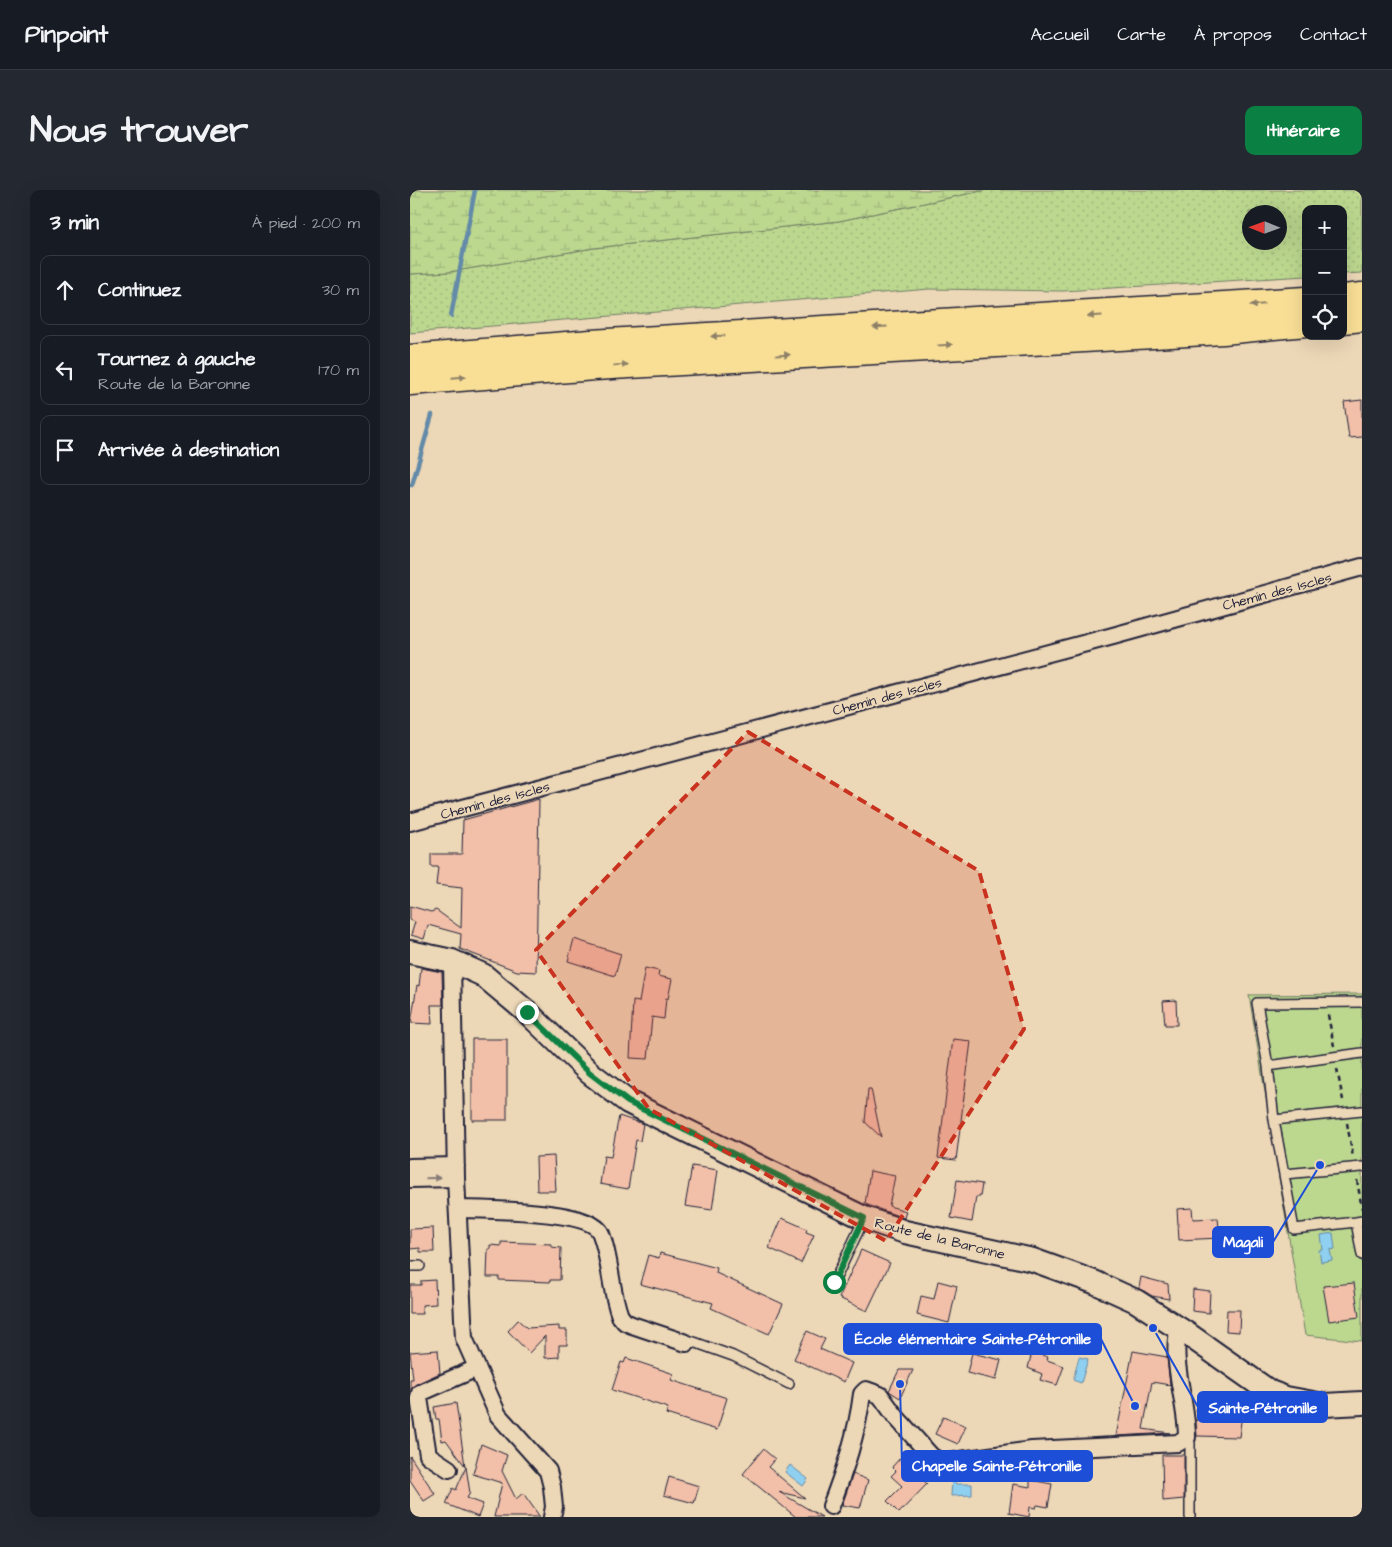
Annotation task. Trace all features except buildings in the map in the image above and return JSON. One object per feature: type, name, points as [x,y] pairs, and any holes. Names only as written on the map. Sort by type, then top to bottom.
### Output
[{"type":"highway","points":[[1347,298],[1362,297]]},
{"type":"highway","points":[[410,359],[591,344],[1302,302]]},
{"type":"highway","points":[[1347,319],[1362,317]]},
{"type":"highway","points":[[410,381],[594,366],[1223,330],[1302,322]]},
{"type":"main road","name":"Route de la Baronne","points":[[410,952],[452,961],[483,975],[506,993],[590,1073],[628,1102],[864,1218],[905,1232],[1014,1255],[1068,1271],[1136,1301],[1180,1328],[1270,1392],[1312,1404],[1362,1403]]},
{"type":"street","name":"Chemin des Iscles","points":[[410,822],[1017,662],[1362,567]]},
{"type":"street","points":[[452,961],[456,1172],[464,1338],[498,1416],[548,1471],[554,1507],[552,1517]]},
{"type":"street","points":[[410,1167],[456,1172]]},
{"type":"street","points":[[410,1179],[456,1172]]},
{"type":"street","points":[[458,1209],[548,1214],[587,1221],[601,1232],[620,1316],[625,1322],[632,1325],[686,1343]]},
{"type":"street","points":[[830,1506],[850,1458],[860,1415],[862,1394],[866,1390],[880,1395],[896,1417],[931,1456],[939,1461],[953,1462],[1032,1450],[1178,1443],[1187,1437],[1187,1420],[1176,1347],[1180,1328]]},
{"type":"street","points":[[449,1469],[428,1456],[419,1398],[420,1393],[477,1368]]},
{"type":"lane","points":[[1362,1002],[1257,1003],[1268,1066],[1274,1120],[1294,1229],[1359,1222],[1362,1255]]},
{"type":"lane","points":[[1268,1066],[1362,1053]]},
{"type":"lane","points":[[1274,1120],[1362,1111]]},
{"type":"lane","points":[[1284,1174],[1362,1167]]},
{"type":"lane","points":[[834,1282],[864,1218]]},
{"type":"lane","points":[[686,1343],[691,1341],[733,1356],[789,1384]]},
{"type":"lane","points":[[1187,1437],[1190,1443],[1190,1517]]},
{"type":"highlighted area","points":[[748,732],[979,871],[1024,1029],[886,1241],[649,1109],[536,950]]},
{"type":"green space","points":[[410,190],[986,190],[839,221],[594,248],[449,272],[410,274]]},
{"type":"green space","points":[[986,190],[1362,190],[1362,273],[1347,274],[1347,205],[1302,205],[1302,276],[1063,291],[929,289],[410,333],[410,274],[449,272],[594,248],[839,221]]},
{"type":"green space","points":[[1362,994],[1362,1341],[1305,1335],[1249,995]]},
{"type":"water","points":[[1333,1233],[1335,1249],[1330,1250],[1332,1260],[1321,1262],[1319,1250],[1323,1250],[1321,1235]]},
{"type":"water","points":[[1079,1357],[1088,1359],[1081,1383],[1073,1380]]},
{"type":"water","points":[[790,1465],[808,1479],[803,1486],[785,1472]]},
{"type":"water","points":[[952,1480],[955,1480],[955,1484],[972,1484],[972,1495],[951,1496]]},
{"type":"waterway","points":[[451,316],[475,190]]},
{"type":"waterway","points":[[410,485],[412,485],[432,415]]},
{"type":"place","name":"Magali","points":[[1320,1165]]},
{"type":"place","name":"Sainte-Pétronille","points":[[1153,1328]]},
{"type":"place","name":"Chapelle Sainte-Pétronille","points":[[900,1384]]},
{"type":"place","name":"École élémentaire Sainte-Pétronille","points":[[1135,1406]]},
{"type":"route","points":[[527,1012],[590,1073],[607,1088],[628,1102],[864,1218],[834,1282]]}]
